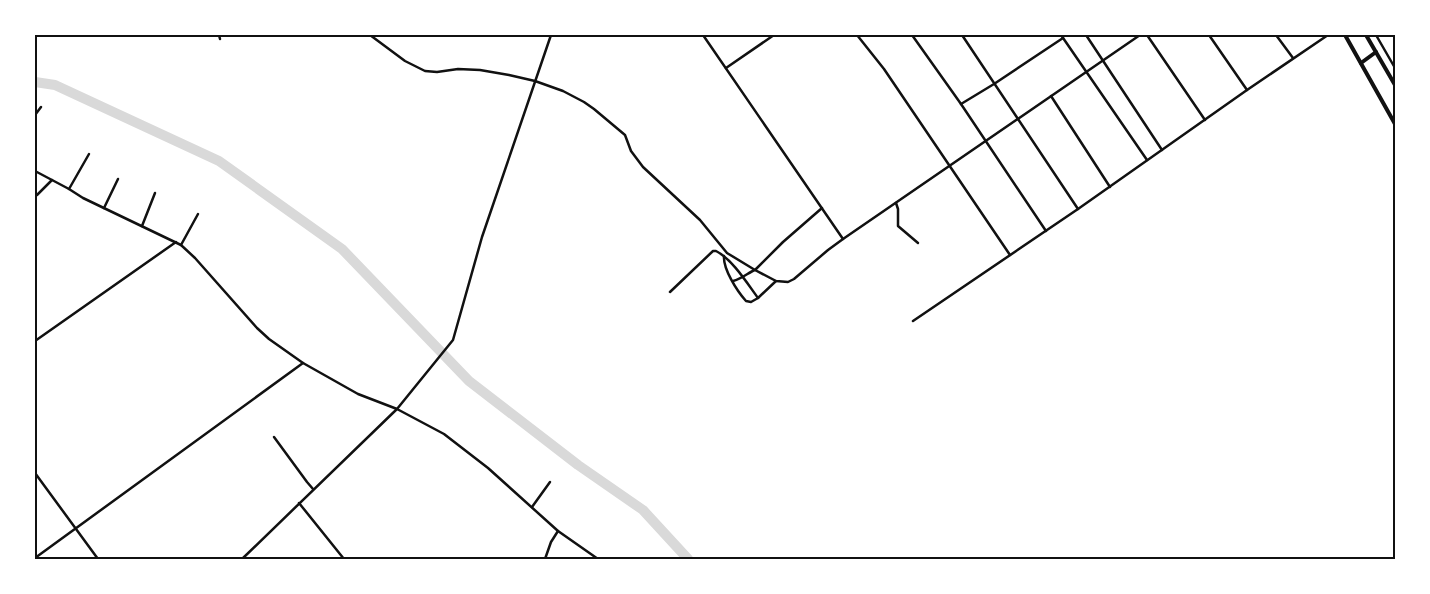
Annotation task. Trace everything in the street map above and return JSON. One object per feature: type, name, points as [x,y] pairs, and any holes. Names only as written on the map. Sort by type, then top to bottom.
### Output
[{"type":"main road","points":[[1345,35],[1395,124]]},
{"type":"main road","points":[[1366,35],[1395,85]]},
{"type":"main road","points":[[1361,63],[1376,52]]},
{"type":"street","points":[[219,35],[220,39]]},
{"type":"street","points":[[370,35],[405,62],[425,71],[480,70],[535,81],[584,102],[625,135],[631,151],[644,167],[700,220],[727,253],[776,281],[788,282],[843,238],[1140,35]]},
{"type":"street","points":[[242,559],[397,409],[453,340],[482,237],[551,35]]},
{"type":"street","points":[[703,35],[843,238]]},
{"type":"street","points":[[726,68],[774,35]]},
{"type":"street","points":[[857,35],[884,69],[1010,255]]},
{"type":"street","points":[[912,35],[961,104],[1046,231]]},
{"type":"street","points":[[962,35],[1078,210]]},
{"type":"street","points":[[1086,35],[1162,150]]},
{"type":"street","points":[[1147,35],[1205,120]]},
{"type":"street","points":[[1209,35],[1247,90]]},
{"type":"street","points":[[1276,35],[1293,59]]},
{"type":"street","points":[[913,322],[1078,210],[1328,35]]},
{"type":"street","points":[[1376,35],[1395,68]]},
{"type":"street","points":[[961,104],[994,84],[1062,36],[1148,160]]},
{"type":"street","points":[[1051,96],[1110,187]]},
{"type":"street","points":[[35,115],[41,107]]},
{"type":"street","points":[[69,189],[89,154]]},
{"type":"street","points":[[35,171],[83,198],[181,245],[195,258],[257,328],[282,348],[303,363],[358,394],[397,409],[444,434],[488,468],[558,531],[598,559]]},
{"type":"street","points":[[104,208],[118,179]]},
{"type":"street","points":[[38,195],[52,180]]},
{"type":"street","points":[[142,226],[156,193]]},
{"type":"street","points":[[896,203],[898,226],[918,243]]},
{"type":"street","points":[[733,282],[755,270],[783,242],[822,208]]},
{"type":"street","points":[[181,245],[198,214]]},
{"type":"street","points":[[35,341],[176,242]]},
{"type":"street","points":[[670,292],[713,252],[717,251],[724,256],[758,298]]},
{"type":"street","points":[[727,253],[724,256],[726,270],[746,301],[751,302],[758,298],[776,281]]},
{"type":"street","points":[[35,558],[303,363]]},
{"type":"street","points":[[274,437],[306,482],[314,489]]},
{"type":"street","points":[[35,473],[98,559]]},
{"type":"street","points":[[532,507],[550,482]]},
{"type":"street","points":[[299,503],[344,559]]},
{"type":"street","points":[[545,559],[551,542],[558,531]]},
{"type":"waterway","points":[[35,82],[55,85],[219,161],[342,249],[469,381],[578,465],[643,510],[688,559]]}]
